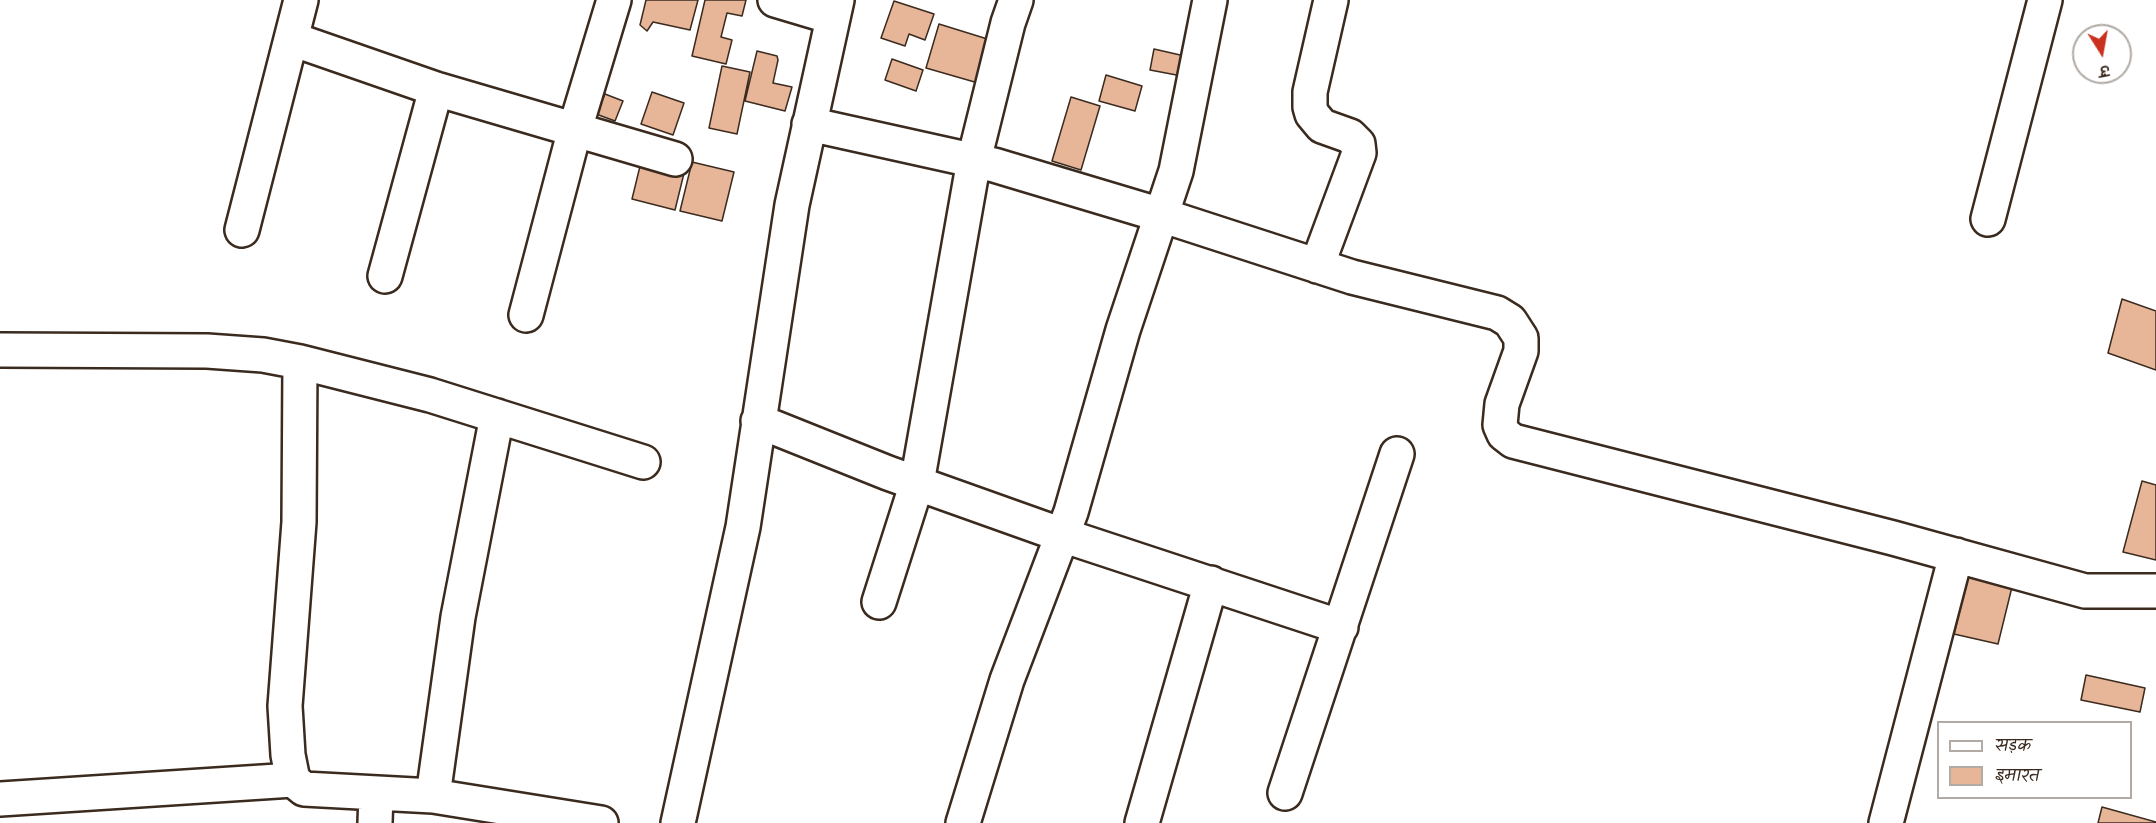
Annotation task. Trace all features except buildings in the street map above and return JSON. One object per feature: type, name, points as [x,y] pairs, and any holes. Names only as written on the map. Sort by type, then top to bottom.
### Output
[{"type":"street","points":[[242,230],[301,0]]},
{"type":"street","points":[[526,315],[575,129],[614,0]]},
{"type":"street","points":[[678,823],[743,527],[792,205],[834,9],[775,0]]},
{"type":"street","points":[[879,602],[918,483],[974,160],[1016,0]]},
{"type":"street","points":[[963,823],[1006,680],[1071,512],[1123,330],[1176,171],[1210,0]]},
{"type":"street","points":[[1317,266],[1359,153],[1358,144],[1350,135],[1322,126],[1312,114],[1310,107],[1310,92],[1331,0]]},
{"type":"street","points":[[1988,219],[2045,0]]},
{"type":"street","points":[[292,39],[436,89],[675,159]]},
{"type":"street","points":[[385,276],[436,89]]},
{"type":"street","points":[[809,124],[974,160],[1161,215],[1352,277],[1497,313],[1510,321],[1521,338],[1521,351],[1502,404],[1500,425],[1504,434],[1513,441],[1956,555],[2085,591],[2156,591]]},
{"type":"street","points":[[0,350],[207,351],[263,355],[300,362],[430,395],[643,462]]},
{"type":"street","points":[[300,362],[298,522],[285,706],[288,755],[293,780],[304,789],[375,808],[433,796],[601,823]]},
{"type":"street","points":[[433,796],[458,617],[497,416]]},
{"type":"street","points":[[758,421],[918,483],[1062,535],[1341,627]]},
{"type":"street","points":[[1286,793],[1397,454]]},
{"type":"street","points":[[1886,823],[1956,555]]},
{"type":"street","points":[[1142,823],[1211,583]]},
{"type":"street","points":[[0,799],[293,780]]}]
